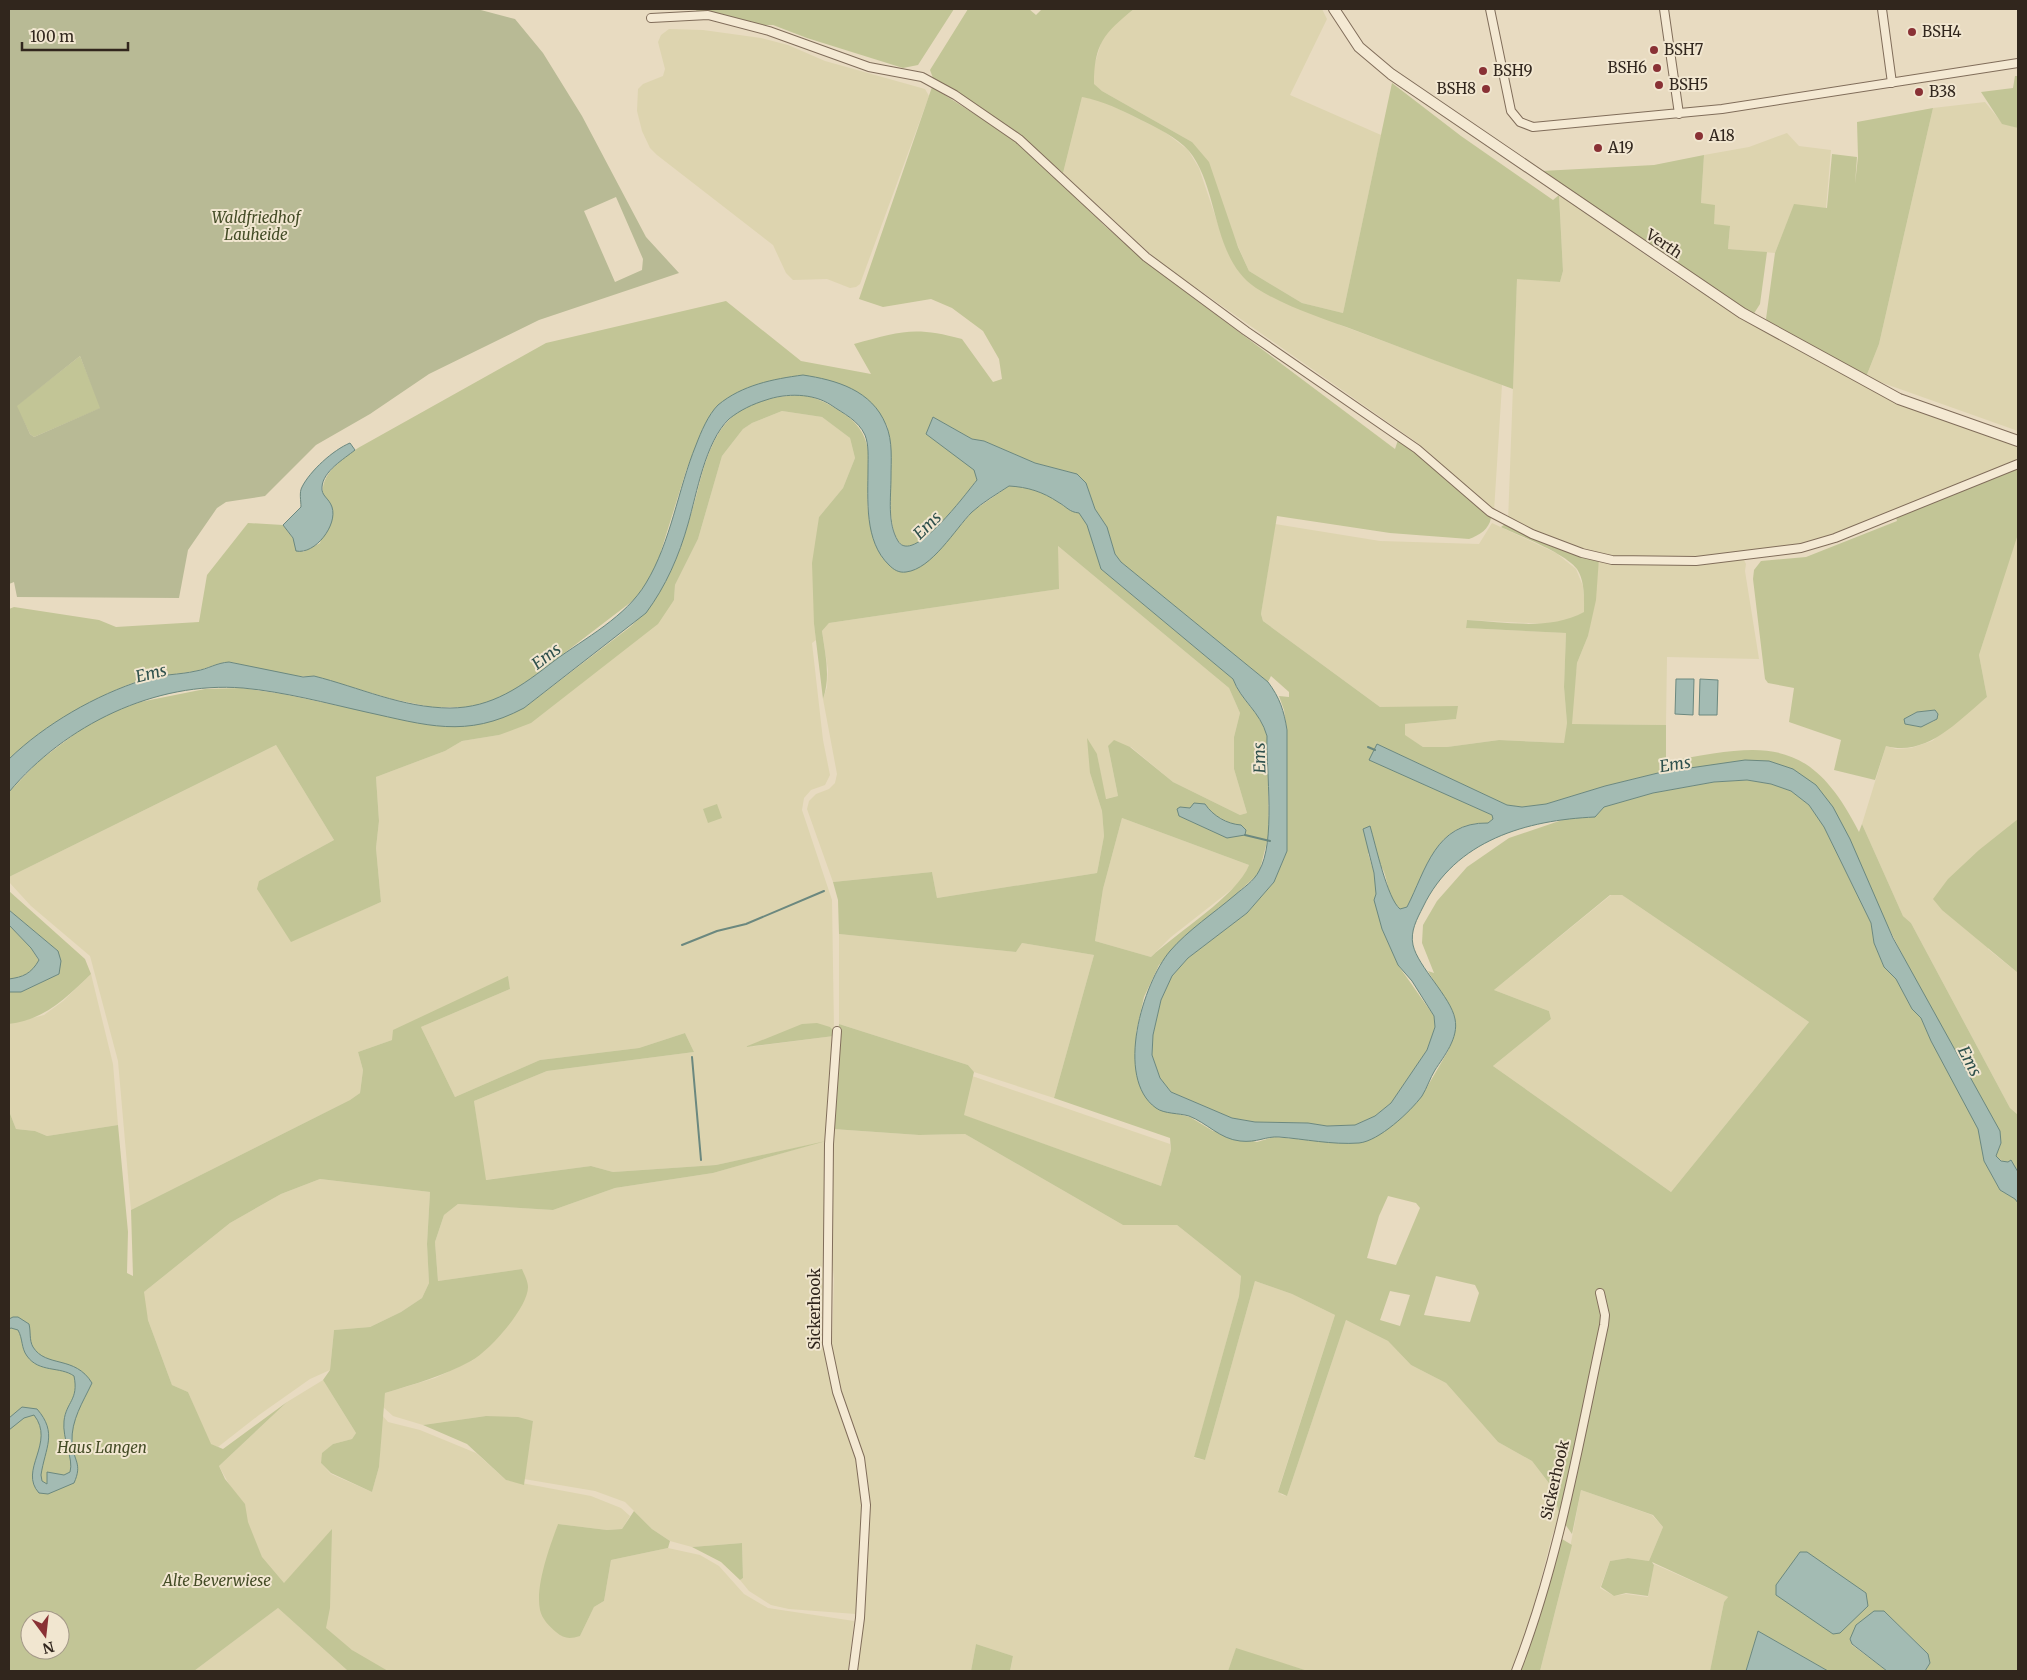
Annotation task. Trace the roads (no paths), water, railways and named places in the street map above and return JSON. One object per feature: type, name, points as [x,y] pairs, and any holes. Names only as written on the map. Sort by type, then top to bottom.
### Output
[{"type":"street","name":"Verth","points":[[1334,9],[1359,46],[1385,70],[1742,313],[1899,399],[2018,440]]},
{"type":"street","points":[[1490,9],[1511,111],[1520,122],[1533,127],[1679,114],[2018,63]]},
{"type":"street","points":[[1664,9],[1679,114]]},
{"type":"street","points":[[1882,9],[1892,83]]},
{"type":"street","points":[[651,18],[708,15],[769,31],[869,67],[922,77],[955,95],[1019,139],[1146,256],[1246,331],[1418,449],[1490,512],[1544,539],[1582,553],[1612,560],[1696,561],[1801,548],[1835,538],[2018,464]]},
{"type":"street","name":"Sickerhook","points":[[837,1030],[829,1144],[828,1344],[830,1368],[860,1458],[866,1504],[861,1600],[853,1671]]},
{"type":"street","name":"Sickerhook","points":[[1516,1671],[1531,1631],[1566,1500],[1604,1325],[1605,1315],[1600,1293]]},
{"type":"water","points":[[803,375],[828,380],[852,389],[872,403],[880,413],[886,425],[891,444],[890,510],[892,526],[898,541],[905,546],[915,544],[927,536],[952,511],[977,480],[974,470],[926,434],[933,417],[972,439],[984,441],[1035,463],[1077,474],[1086,483],[1095,509],[1107,527],[1115,554],[1121,562],[1268,682],[1276,694],[1283,711],[1287,730],[1287,851],[1274,882],[1247,913],[1188,958],[1172,976],[1161,1000],[1153,1035],[1152,1055],[1160,1078],[1171,1092],[1232,1118],[1255,1122],[1308,1123],[1327,1126],[1355,1125],[1375,1116],[1391,1103],[1427,1050],[1435,1027],[1434,1016],[1412,981],[1398,965],[1382,929],[1374,900],[1376,894],[1374,873],[1363,829],[1370,826],[1386,883],[1395,903],[1400,909],[1407,907],[1427,864],[1444,839],[1470,825],[1488,823],[1493,819],[1492,815],[1369,760],[1377,744],[1507,805],[1522,807],[1546,804],[1605,786],[1662,772],[1745,760],[1769,761],[1793,769],[1816,785],[1833,807],[1850,839],[1893,938],[2000,1131],[2001,1143],[1996,1156],[2001,1161],[2008,1162],[2011,1160],[2018,1172],[2018,1203],[2000,1190],[1984,1161],[1978,1129],[1931,1041],[1921,1018],[1912,1009],[1896,979],[1884,967],[1874,943],[1871,923],[1824,827],[1809,805],[1791,791],[1771,784],[1747,780],[1714,782],[1653,793],[1604,807],[1595,817],[1569,819],[1519,829],[1495,838],[1474,850],[1454,865],[1437,884],[1423,907],[1412,935],[1416,954],[1452,1010],[1456,1026],[1453,1040],[1433,1073],[1422,1096],[1410,1110],[1376,1137],[1359,1143],[1329,1143],[1279,1137],[1240,1141],[1226,1137],[1189,1116],[1156,1108],[1143,1094],[1137,1075],[1135,1054],[1137,1030],[1143,1007],[1160,966],[1170,951],[1193,929],[1248,884],[1259,871],[1264,858],[1269,825],[1267,736],[1264,727],[1236,687],[1233,679],[1101,569],[1087,525],[1079,513],[1070,510],[1041,493],[1009,486],[985,501],[972,512],[925,564],[906,572],[899,572],[893,568],[881,555],[871,532],[868,506],[868,451],[865,435],[859,425],[846,414],[824,401],[808,396],[791,395],[774,398],[747,408],[729,419],[721,429],[708,454],[676,559],[660,592],[646,613],[524,708],[503,718],[483,724],[446,726],[427,725],[305,698],[259,690],[210,688],[177,692],[145,700],[114,712],[84,728],[57,746],[9,792],[9,759],[39,734],[72,712],[89,702],[143,680],[200,670],[229,662],[303,677],[314,676],[398,701],[432,707],[465,707],[493,700],[506,694],[616,617],[638,595],[655,567],[662,550],[690,462],[700,435],[714,409],[737,392],[769,381]]},
{"type":"water","points":[[350,443],[355,450],[335,466],[323,481],[323,493],[331,504],[333,514],[328,530],[317,544],[303,551],[296,551],[293,538],[283,525],[301,507],[301,489],[316,468],[329,456]]},
{"type":"water","points":[[1676,679],[1694,679],[1693,715],[1675,714]]},
{"type":"water","points":[[1700,679],[1718,680],[1717,715],[1699,715]]},
{"type":"water","points":[[1935,710],[1938,714],[1937,719],[1921,727],[1905,724],[1904,719],[1917,712]]},
{"type":"water","points":[[1194,803],[1205,804],[1221,819],[1241,825],[1246,830],[1245,835],[1227,838],[1179,816],[1177,809],[1180,807],[1190,808]]},
{"type":"water","points":[[9,910],[58,951],[61,961],[59,974],[21,992],[9,992],[9,979],[26,974],[33,969],[39,960],[31,948],[9,925]]},
{"type":"water","points":[[18,1317],[29,1324],[33,1347],[39,1353],[45,1358],[77,1369],[85,1374],[92,1383],[73,1426],[72,1442],[78,1466],[77,1476],[74,1483],[48,1494],[39,1493],[32,1475],[40,1446],[40,1425],[34,1415],[24,1418],[9,1430],[9,1418],[22,1407],[37,1409],[43,1418],[49,1433],[41,1475],[42,1481],[47,1484],[47,1472],[64,1475],[70,1472],[71,1467],[64,1421],[67,1409],[74,1396],[74,1376],[37,1365],[32,1361],[25,1353],[18,1330],[9,1329],[9,1319]]},
{"type":"water","points":[[1800,1552],[1807,1552],[1866,1593],[1868,1606],[1840,1633],[1833,1634],[1776,1595],[1776,1585]]},
{"type":"water","points":[[1874,1611],[1884,1611],[1928,1654],[1930,1663],[1925,1671],[1887,1671],[1852,1644],[1850,1639],[1856,1625]]},
{"type":"water","points":[[1758,1631],[1828,1671],[1746,1671]]},
{"type":"waterway","points":[[1368,747],[1375,750]]},
{"type":"waterway","points":[[1245,835],[1270,841]]},
{"type":"waterway","points":[[682,945],[717,931],[746,924],[824,891]]},
{"type":"waterway","points":[[692,1057],[701,1160]]},
{"type":"place","name":"BSH4","points":[[1912,32]]},
{"type":"place","name":"BSH7","points":[[1654,50]]},
{"type":"place","name":"BSH6","points":[[1657,68]]},
{"type":"place","name":"BSH9","points":[[1483,71]]},
{"type":"place","name":"BSH5","points":[[1659,85]]},
{"type":"place","name":"BSH8","points":[[1486,89]]},
{"type":"place","name":"B38","points":[[1919,92]]},
{"type":"place","name":"A18","points":[[1699,136]]},
{"type":"place","name":"A19","points":[[1598,148]]},
{"type":"park label","name":"Waldfriedhof Lauheide","points":[[256,226]]},
{"type":"park label","name":"Haus Langen","points":[[102,1448]]},
{"type":"park label","name":"Alte Beverwiese","points":[[217,1581]]},
{"type":"water label","name":"Ems","points":[[927,525]]},
{"type":"water label","name":"Ems","points":[[546,656]]},
{"type":"water label","name":"Ems","points":[[151,673]]},
{"type":"water label","name":"Ems","points":[[1259,758]]},
{"type":"water label","name":"Ems","points":[[1675,764]]},
{"type":"water label","name":"Ems","points":[[1970,1061]]}]
